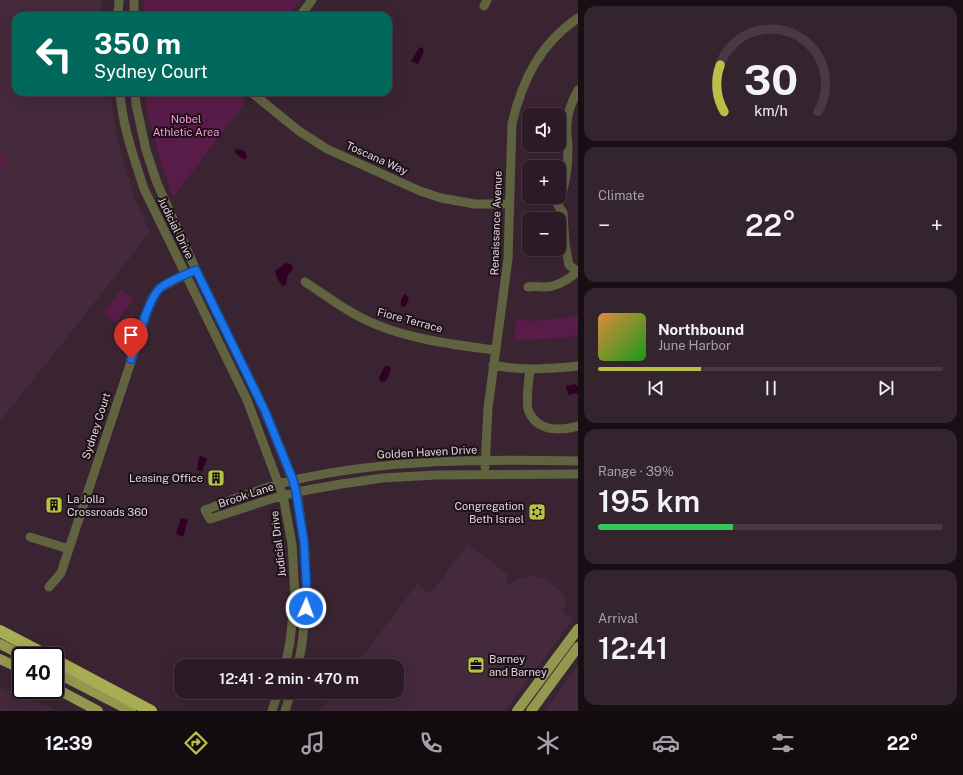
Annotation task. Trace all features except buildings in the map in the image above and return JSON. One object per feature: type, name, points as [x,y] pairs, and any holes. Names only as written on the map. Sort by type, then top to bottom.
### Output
[{"type":"highway","points":[[0,631],[31,647]]},
{"type":"highway","points":[[64,665],[151,711]]},
{"type":"main road","points":[[517,711],[578,629]]},
{"type":"main road","points":[[0,644],[12,650]]},
{"type":"main road","points":[[532,711],[578,647]]},
{"type":"main road","points":[[0,659],[12,665]]},
{"type":"main road","points":[[64,677],[131,711]]},
{"type":"main road","points":[[64,693],[98,711]]},
{"type":"street","points":[[118,12],[119,0]]},
{"type":"street","points":[[134,0],[134,12]]},
{"type":"street","points":[[303,12],[312,0]]},
{"type":"street","name":"Renaissance Avenue","points":[[485,474],[488,408],[508,259],[510,233],[509,204],[512,124],[522,87],[532,68],[544,49],[561,31],[578,18]]},
{"type":"street","points":[[528,287],[546,287],[567,281],[578,272],[569,264],[565,244],[563,213],[558,205],[562,195],[568,158],[568,115],[573,99],[578,90]]},
{"type":"street","name":"Judicial Drive","points":[[121,96],[123,114],[133,156],[144,189],[185,275],[248,400],[283,496],[292,544],[295,595],[290,642],[286,659]]},
{"type":"street","name":"Judicial Drive","points":[[135,96],[148,156],[157,183],[171,211],[196,270],[265,411],[293,480],[304,542],[307,595],[299,659]]},
{"type":"street","name":"Toscana Way","points":[[255,96],[299,132],[327,149],[420,191],[441,198],[475,204],[509,204]]},
{"type":"street","name":"Sydney Court","points":[[49,587],[61,573],[152,298],[160,288],[196,270]]},
{"type":"street","name":"Fiore Terrace","points":[[304,282],[364,319],[385,328],[424,339],[495,350]]},
{"type":"street","points":[[493,365],[530,369],[552,369],[578,366]]},
{"type":"street","points":[[530,369],[528,412],[538,424],[550,429],[563,429],[578,426]]},
{"type":"street","name":"Golden Haven Drive","points":[[279,484],[293,480],[385,465],[435,462],[578,461]]},
{"type":"street","name":"Golden Haven Drive","points":[[283,496],[296,492],[341,484],[386,478],[436,474],[578,474]]},
{"type":"street","name":"Brook Lane","points":[[279,484],[205,510],[210,519],[283,496]]},
{"type":"street","points":[[30,537],[69,549]]},
{"type":"street","points":[[272,711],[276,699]]},
{"type":"street","points":[[285,711],[289,699]]},
{"type":"shaded area","points":[[0,0],[102,0],[102,12],[12,12],[12,96],[111,96],[118,142],[135,199],[150,232],[0,422]]},
{"type":"shaded area","points":[[422,47],[424,51],[418,64],[411,61],[419,48]]},
{"type":"shaded area","points":[[238,149],[244,151],[247,155],[246,159],[243,159],[236,154],[235,150]]},
{"type":"shaded area","points":[[286,263],[291,264],[293,268],[287,277],[286,285],[282,286],[276,276],[275,271]]},
{"type":"shaded area","points":[[405,294],[409,298],[406,306],[402,307],[401,300]]},
{"type":"shaded area","points":[[389,366],[391,370],[386,381],[381,382],[379,378],[384,367]]},
{"type":"shaded area","points":[[575,384],[576,386],[578,385],[578,393],[568,395],[566,386]]},
{"type":"shaded area","points":[[201,456],[207,459],[202,471],[197,470],[199,457]]},
{"type":"shaded area","points":[[181,518],[188,520],[183,537],[176,534]]},
{"type":"shaded area","points":[[468,544],[509,575],[505,581],[509,585],[520,578],[530,576],[543,578],[550,582],[561,591],[567,604],[562,611],[570,617],[575,617],[505,711],[320,711],[329,699],[404,699],[404,659],[360,659],[417,584],[430,594]]},
{"type":"shaded area","points":[[578,665],[578,711],[545,711]]},
{"type":"shaded area","points":[[0,688],[12,691],[12,699],[32,699],[58,711],[0,711]]},
{"type":"green space","points":[[144,0],[300,0],[291,12],[144,12]]},
{"type":"green space","name":"Nobel Athletic Area","points":[[145,96],[242,96],[245,103],[173,197],[161,164],[145,102]]},
{"type":"green space","points":[[0,153],[8,163],[0,170]]},
{"type":"green space","points":[[121,290],[133,299],[116,323],[103,313]]},
{"type":"green space","points":[[578,315],[578,335],[568,338],[514,340],[516,320],[547,320]]},
{"type":"place","name":"Leasing Office","points":[[216,478]]},
{"type":"place","name":"La Jolla Crossroads 360","points":[[54,505]]},
{"type":"place","name":"Congregation Beth Israel","points":[[537,512]]},
{"type":"place","name":"Barney and Barney","points":[[476,665]]},
{"type":"route","points":[[131,359],[152,298],[160,288],[173,280],[196,270],[262,404],[293,480],[304,542],[307,595],[306,608]]}]
